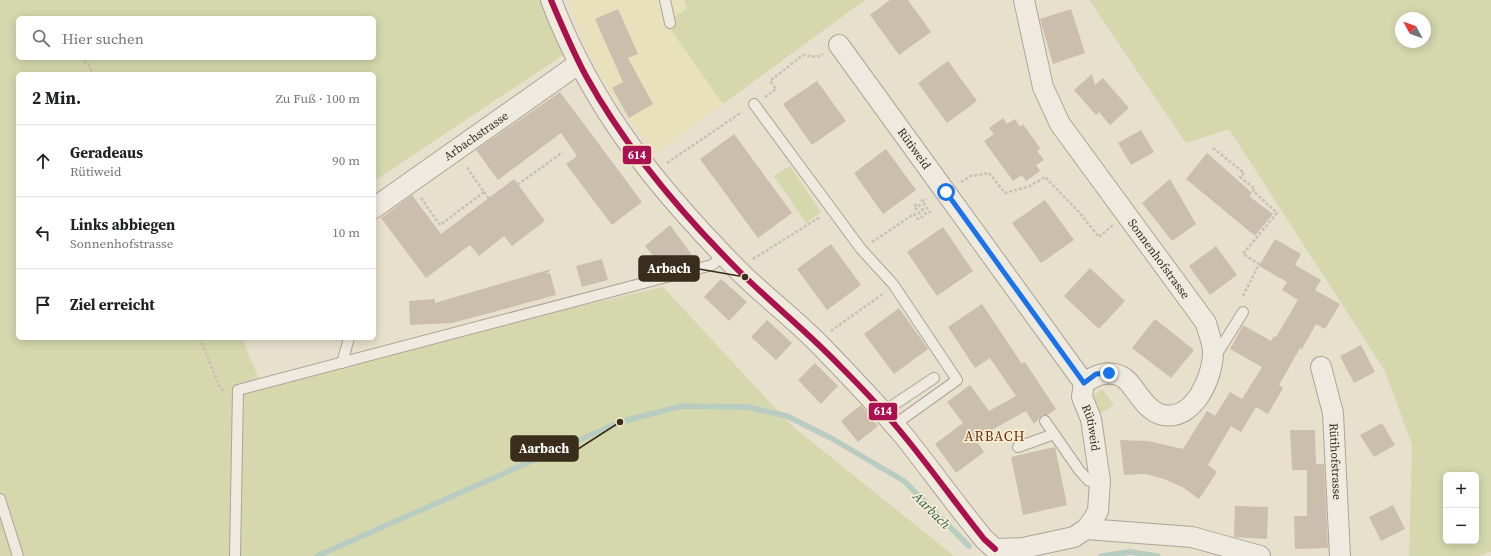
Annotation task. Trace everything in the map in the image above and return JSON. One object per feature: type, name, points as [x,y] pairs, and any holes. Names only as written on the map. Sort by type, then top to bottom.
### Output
[{"type":"street","points":[[551,0],[578,64],[611,119],[650,174],[740,272],[819,344],[889,418],[994,553]]},
{"type":"street","name":"Sonnenhofstrasse","points":[[1024,0],[1043,87],[1060,124],[1206,323],[1213,352],[1209,379],[1197,400],[1179,413],[1163,415],[1146,406],[1122,377],[1109,373],[1096,374],[1084,383]]},
{"type":"street","name":"Rütiweid","points":[[839,45],[1084,383],[1082,397],[1091,419],[1100,481],[1098,511],[1086,529],[1074,537],[994,553]]},
{"type":"street","name":"Arbachstrasse","points":[[376,207],[578,64]]},
{"type":"street","name":"Rütihofstrasse","points":[[1321,367],[1333,413],[1340,556]]},
{"type":"street","points":[[1086,529],[1192,537],[1260,556]]},
{"type":"lane","points":[[665,0],[670,23]]},
{"type":"lane","points":[[754,104],[861,249],[893,284],[957,380],[889,418]]},
{"type":"lane","points":[[235,556],[238,390],[712,265],[724,255]]},
{"type":"lane","points":[[1211,364],[1243,312]]},
{"type":"lane","points":[[342,363],[349,340]]},
{"type":"lane","points":[[889,418],[934,378]]},
{"type":"lane","points":[[1045,421],[1079,470],[1089,481],[1100,481]]},
{"type":"lane","points":[[1018,447],[1054,434]]},
{"type":"lane","points":[[0,499],[13,545],[18,556]]},
{"type":"path","points":[[776,89],[770,81],[803,55],[817,57]]},
{"type":"path","points":[[83,60],[89,65],[92,72]]},
{"type":"path","points":[[661,167],[731,119]]},
{"type":"path","points":[[1213,148],[1244,173],[1240,177],[1255,189],[1253,191],[1277,213],[1243,254],[1259,264]]},
{"type":"path","points":[[456,151],[492,203],[563,152]]},
{"type":"path","points":[[958,184],[971,176],[989,173],[1005,193],[1030,186],[1045,178],[1079,212],[1099,237],[1115,223]]},
{"type":"path","points":[[410,183],[440,225],[484,192]]},
{"type":"path","points":[[877,238],[914,214],[918,219],[922,217],[914,206],[918,204],[926,214],[930,212],[922,201],[926,198],[930,204]]},
{"type":"path","points":[[751,261],[812,222]]},
{"type":"path","points":[[828,332],[875,300]]},
{"type":"path","points":[[201,340],[220,388],[238,400]]},
{"type":"shaded area","points":[[568,0],[684,0],[687,8],[666,23],[723,104],[653,155],[604,82],[584,44]]},
{"type":"green space","points":[[0,0],[545,0],[563,55],[376,180],[376,72],[16,72],[16,340],[243,340],[259,379],[663,287],[791,425],[954,556],[0,556]]},
{"type":"green space","points":[[684,0],[865,0],[723,104],[666,23],[687,8]]},
{"type":"green space","points":[[1089,0],[1491,0],[1491,551],[1480,556],[1409,556],[1412,445],[1385,371],[1229,129],[1186,143]]},
{"type":"green space","points":[[790,166],[821,212],[806,223],[774,176]]},
{"type":"green space","points":[[1102,389],[1114,405],[1098,415],[1094,396]]},
{"type":"building","points":[[890,0],[908,0],[931,32],[899,55],[870,15]]},
{"type":"building","points":[[618,9],[638,54],[628,58],[653,104],[629,118],[612,88],[623,82],[595,19]]},
{"type":"building","points":[[1071,9],[1085,53],[1053,64],[1040,19]]},
{"type":"building","points":[[948,61],[977,101],[947,123],[918,83]]},
{"type":"building","points":[[1092,74],[1095,85],[1103,78],[1129,108],[1110,125],[1099,112],[1096,115],[1074,90]]},
{"type":"building","points":[[817,81],[846,121],[812,145],[783,104]]},
{"type":"building","points":[[560,92],[642,202],[612,225],[566,164],[577,156],[561,133],[498,180],[476,150]]},
{"type":"building","points":[[1003,118],[1007,124],[1015,119],[1020,127],[1023,124],[1040,148],[1037,151],[1044,160],[1036,165],[1040,171],[1026,181],[1022,175],[1013,181],[984,141],[994,134],[989,128]]},
{"type":"building","points":[[1141,130],[1154,152],[1131,165],[1118,143]]},
{"type":"building","points":[[734,134],[792,213],[758,238],[700,159]]},
{"type":"building","points":[[886,149],[916,190],[883,214],[854,173]]},
{"type":"building","points":[[1207,153],[1252,193],[1249,196],[1273,214],[1255,236],[1186,179]]},
{"type":"building","points":[[514,179],[545,221],[512,246],[504,236],[479,256],[470,245],[426,278],[381,218],[412,195],[441,234]]},
{"type":"building","points":[[1170,179],[1196,224],[1172,241],[1142,203]]},
{"type":"building","points":[[1045,200],[1074,240],[1041,263],[1012,223]]},
{"type":"building","points":[[670,225],[694,258],[662,267],[645,246]]},
{"type":"building","points":[[943,227],[973,271],[937,296],[907,252]]},
{"type":"building","points":[[1275,239],[1301,254],[1295,265],[1321,280],[1315,290],[1340,304],[1325,329],[1316,324],[1302,349],[1300,348],[1279,385],[1283,388],[1268,414],[1256,407],[1241,432],[1231,426],[1208,465],[1217,472],[1199,499],[1184,488],[1164,479],[1145,474],[1124,475],[1120,440],[1148,441],[1183,449],[1207,411],[1215,416],[1230,392],[1242,399],[1262,367],[1230,349],[1243,325],[1271,341],[1274,336],[1276,337],[1298,300],[1282,290],[1287,282],[1259,266]]},
{"type":"building","points":[[831,244],[861,285],[827,310],[797,269]]},
{"type":"building","points":[[1216,246],[1237,275],[1210,295],[1189,266]]},
{"type":"building","points":[[602,259],[608,280],[582,287],[576,266]]},
{"type":"building","points":[[1090,268],[1125,301],[1099,329],[1064,296]]},
{"type":"building","points":[[551,269],[546,274],[550,273],[556,295],[452,323],[410,325],[409,301],[435,299],[435,303]]},
{"type":"building","points":[[721,279],[747,302],[729,321],[704,297]]},
{"type":"building","points":[[982,304],[1022,364],[1025,362],[1056,409],[1047,415],[1042,415],[1034,424],[1026,411],[975,439],[984,452],[956,473],[935,444],[963,423],[947,402],[970,385],[989,411],[1016,396],[990,358],[975,368],[948,327]]},
{"type":"building","points":[[899,308],[928,349],[894,374],[864,334]]},
{"type":"building","points":[[1155,319],[1194,350],[1171,378],[1132,348]]},
{"type":"building","points":[[767,320],[792,343],[776,360],[751,337]]},
{"type":"building","points":[[1361,345],[1375,372],[1354,383],[1340,356]]},
{"type":"building","points":[[815,363],[838,386],[821,404],[798,380]]},
{"type":"building","points":[[861,405],[878,426],[858,442],[841,421]]},
{"type":"building","points":[[1382,423],[1395,445],[1374,457],[1360,435]]},
{"type":"building","points":[[1290,430],[1315,430],[1316,464],[1324,464],[1328,548],[1295,549],[1294,516],[1307,516],[1307,470],[1292,470]]},
{"type":"building","points":[[1055,447],[1067,505],[1023,515],[1011,457]]},
{"type":"building","points":[[1393,505],[1405,529],[1381,541],[1369,517]]},
{"type":"building","points":[[1235,506],[1268,507],[1267,539],[1234,537]]},
{"type":"waterway","name":"Aarbach","points":[[317,556],[620,422],[682,406],[747,407],[787,416],[831,438],[904,481],[969,546]]},
{"type":"waterway","name":"Aarbach","points":[[1101,556],[1130,552],[1158,556]]},
{"type":"transit line","name":"614","points":[[551,0],[563,29],[586,76],[619,129],[656,179],[717,249],[764,295],[829,354],[874,401],[915,449],[984,539],[995,549]]},
{"type":"place","name":"Arbach","points":[[745,277]]},
{"type":"place","name":"Aarbach","points":[[620,422]]},
{"type":"district","name":"ARBACH","points":[[995,436]]},
{"type":"route","points":[[946,192],[1084,383],[1096,374],[1109,373]]}]
